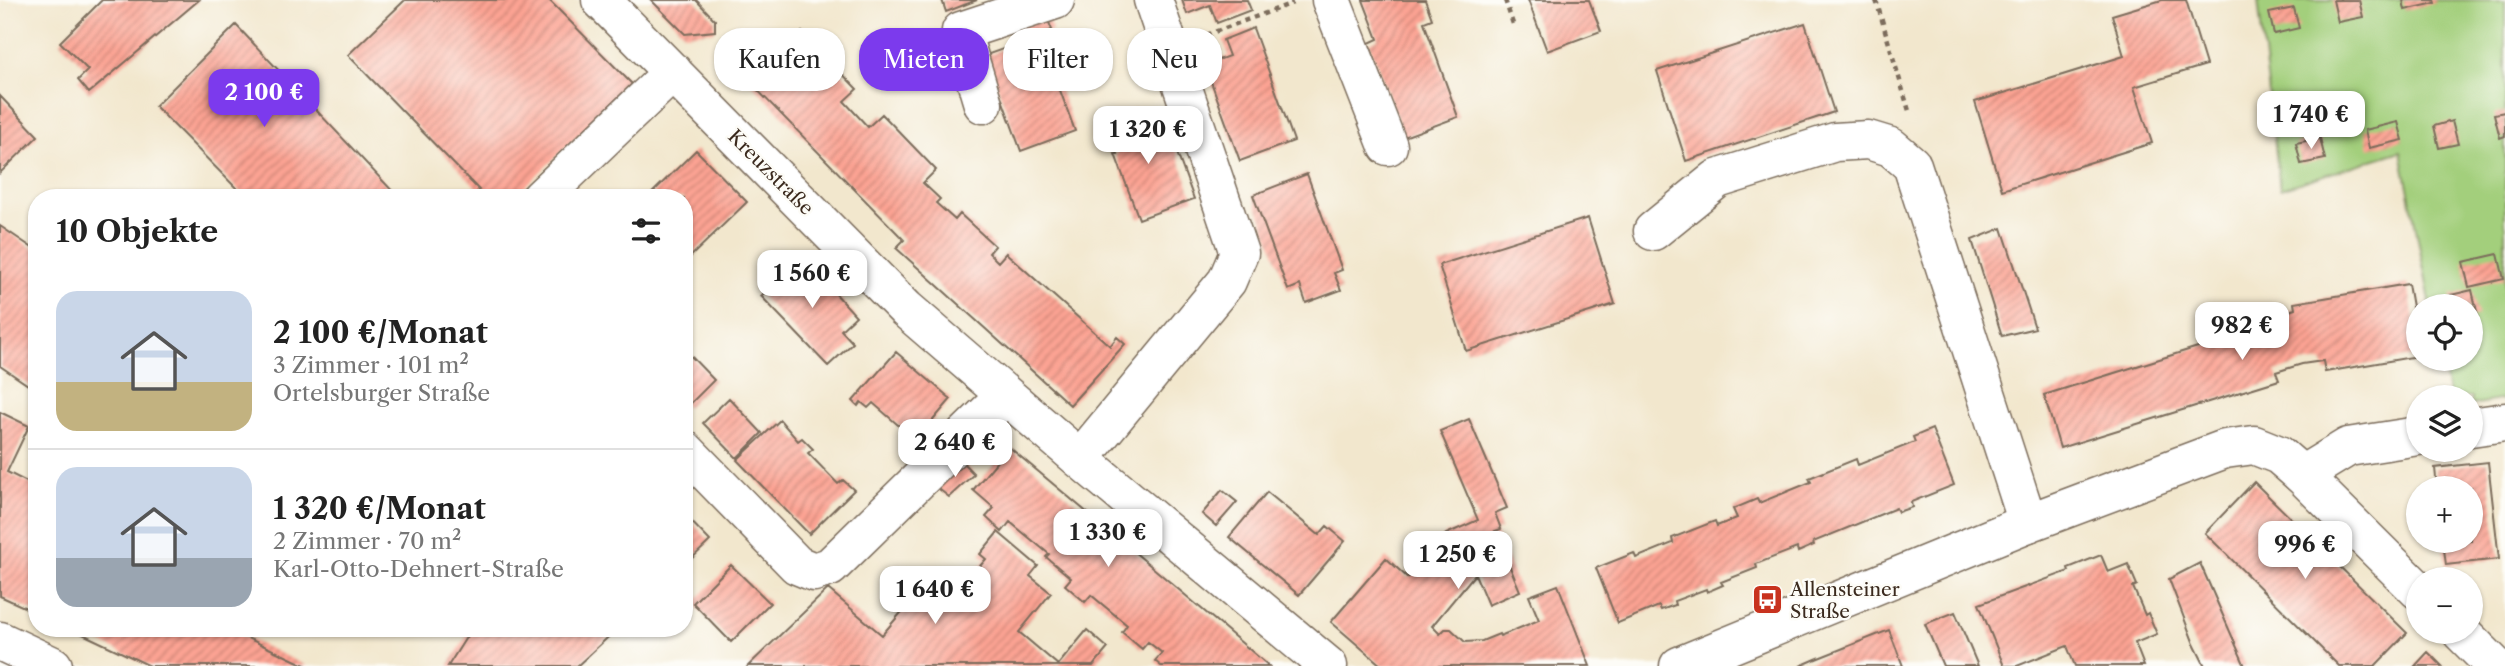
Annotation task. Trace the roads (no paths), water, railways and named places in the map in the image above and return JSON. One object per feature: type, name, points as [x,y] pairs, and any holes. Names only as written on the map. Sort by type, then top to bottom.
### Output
[{"type":"street","name":"Kreuzstraße","points":[[601,0],[906,309],[1080,459],[1328,666]]},
{"type":"street","points":[[983,104],[961,31],[1055,0]]},
{"type":"street","points":[[1080,459],[1227,281],[1239,253],[1153,0]]},
{"type":"street","points":[[1331,0],[1388,146]]},
{"type":"street","points":[[550,189],[673,72]]},
{"type":"street","points":[[1653,231],[1717,179],[1835,142],[1868,140],[1891,147],[1912,165],[2028,523]]},
{"type":"street","points":[[693,458],[797,565],[814,572],[830,567],[1006,395]]},
{"type":"street","points":[[2483,425],[2505,422]]},
{"type":"street","points":[[2302,475],[2348,447],[2406,438]]},
{"type":"street","points":[[1679,666],[2028,523],[2225,449],[2254,446],[2279,455],[2406,578]]},
{"type":"street","points":[[0,641],[53,666]]},
{"type":"street","points":[[2472,644],[2495,666]]},
{"type":"place","name":"Allensteiner Straße","points":[[1767,600]]}]
